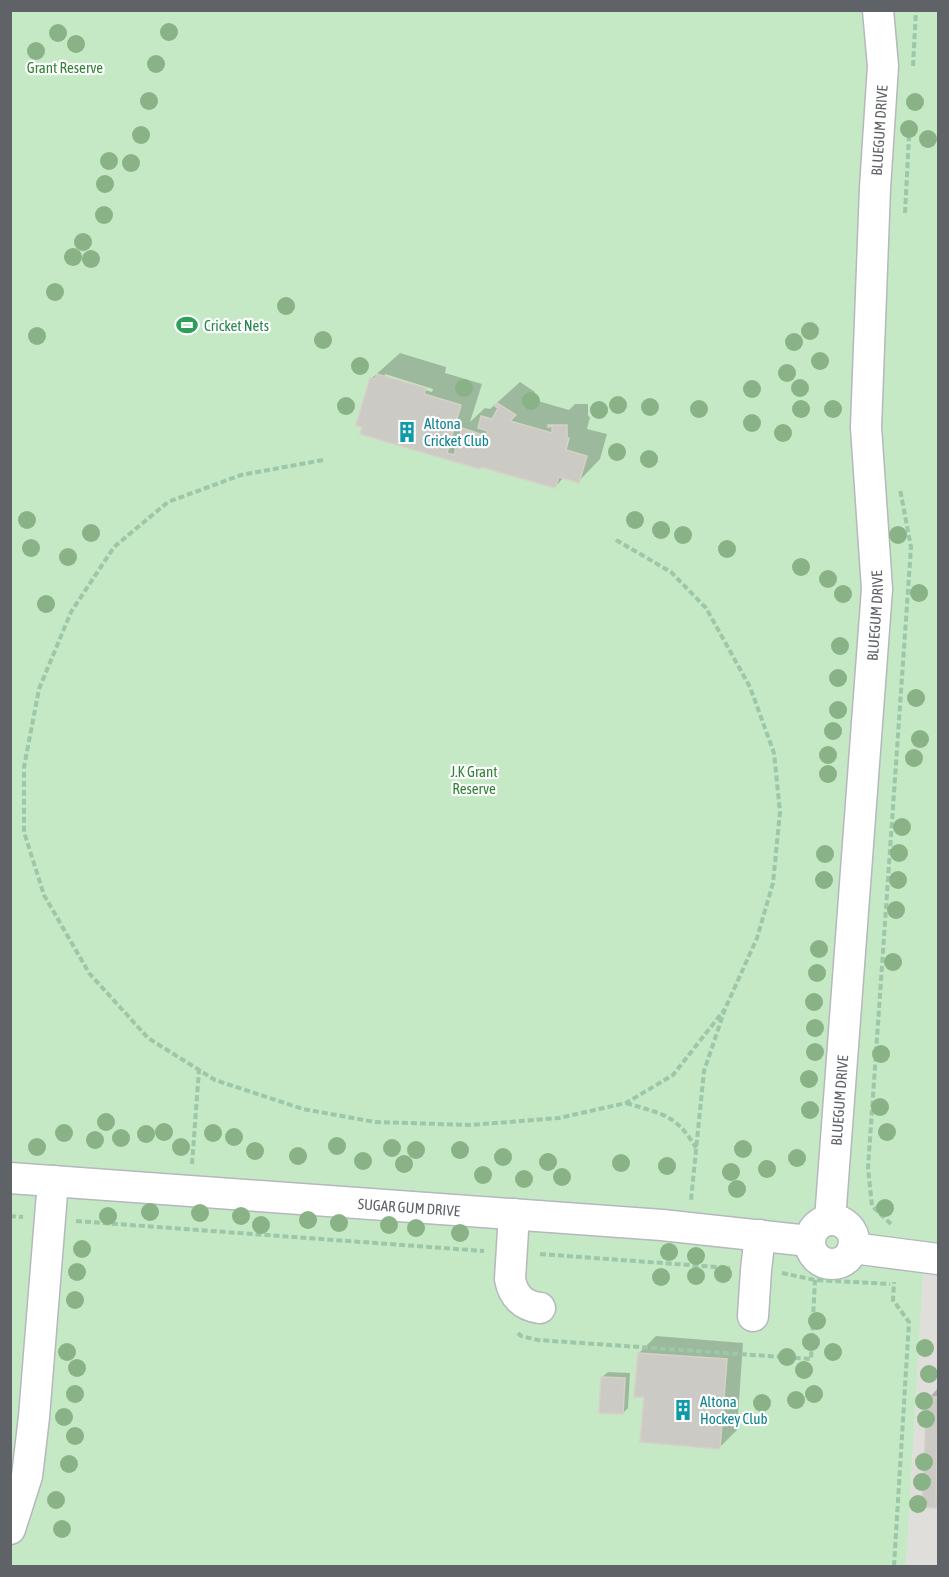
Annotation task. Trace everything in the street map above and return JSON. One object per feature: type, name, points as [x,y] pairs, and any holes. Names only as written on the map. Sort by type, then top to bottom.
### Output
[{"type":"lane","name":"BLUEGUM DRIVE","points":[[830,1220],[877,589],[866,427],[874,188],[883,66],[878,10]]},
{"type":"lane","name":"SUGAR GUM DRIVE","points":[[10,1178],[514,1214],[689,1228],[809,1241]]},
{"type":"lane","points":[[10,1529],[27,1476],[53,1181]]},
{"type":"lane","points":[[514,1214],[512,1288],[516,1296],[525,1304],[540,1308]]},
{"type":"lane","points":[[830,1220],[841,1222],[849,1228],[854,1238],[850,1256],[843,1261],[828,1264],[820,1262],[814,1256],[809,1241],[813,1230],[820,1223],[830,1220]]},
{"type":"lane","points":[[753,1316],[760,1235]]},
{"type":"lane","points":[[853,1248],[939,1259]]},
{"type":"path","points":[[323,460],[241,475],[168,502],[114,548],[71,612],[39,689],[24,767],[24,832],[44,896],[88,973],[148,1038],[215,1080],[303,1109],[375,1122],[471,1125],[559,1118],[626,1103],[673,1075],[725,1009]]},
{"type":"path","points":[[616,540],[671,572],[706,608],[750,687],[774,753],[780,812],[773,883],[757,938],[725,1009],[704,1071],[689,1228]]},
{"type":"path","points":[[190,1191],[199,1070]]},
{"type":"path","points":[[626,1103],[666,1116],[685,1129],[696,1149]]},
{"type":"path","points":[[10,1216],[756,1270],[815,1280],[894,1284]]},
{"type":"path","points":[[894,1566],[909,1322],[894,1300],[896,1253]]},
{"type":"path","points":[[514,1329],[521,1336],[538,1340],[811,1359],[815,1280]]},
{"type":"shaded area","points":[[925,1243],[938,1244],[938,1566],[906,1566]]},
{"type":"green space","name":"J.K Grant Reserve","points":[[11,11],[938,11],[938,1244],[925,1243],[906,1566],[11,1566]]},
{"type":"building","name":"Altona Cricket Club","points":[[377,374],[426,388],[424,394],[461,405],[447,453],[454,455],[462,428],[486,436],[488,431],[478,428],[481,416],[492,419],[498,408],[495,406],[497,403],[516,415],[510,421],[552,433],[552,426],[548,427],[548,425],[567,425],[567,438],[569,438],[566,450],[587,456],[579,483],[559,477],[555,488],[360,434],[362,427],[356,425],[370,378],[375,379]]},
{"type":"building","name":"Altona Hockey Club","points":[[638,1353],[727,1359],[720,1449],[640,1442],[644,1397],[634,1397]]},
{"type":"building","points":[[601,1377],[625,1378],[623,1414],[599,1413]]},
{"type":"building","points":[[927,1397],[938,1397],[936,1508],[922,1507]]},
{"type":"place","name":"Cricket Nets","points":[[187,325]]},
{"type":"place","name":"Altona Cricket Club","points":[[407,432]]},
{"type":"place","name":"Altona Hockey Club","points":[[683,1410]]},
{"type":"park label","name":"Grant Reserve","points":[[65,67]]}]
